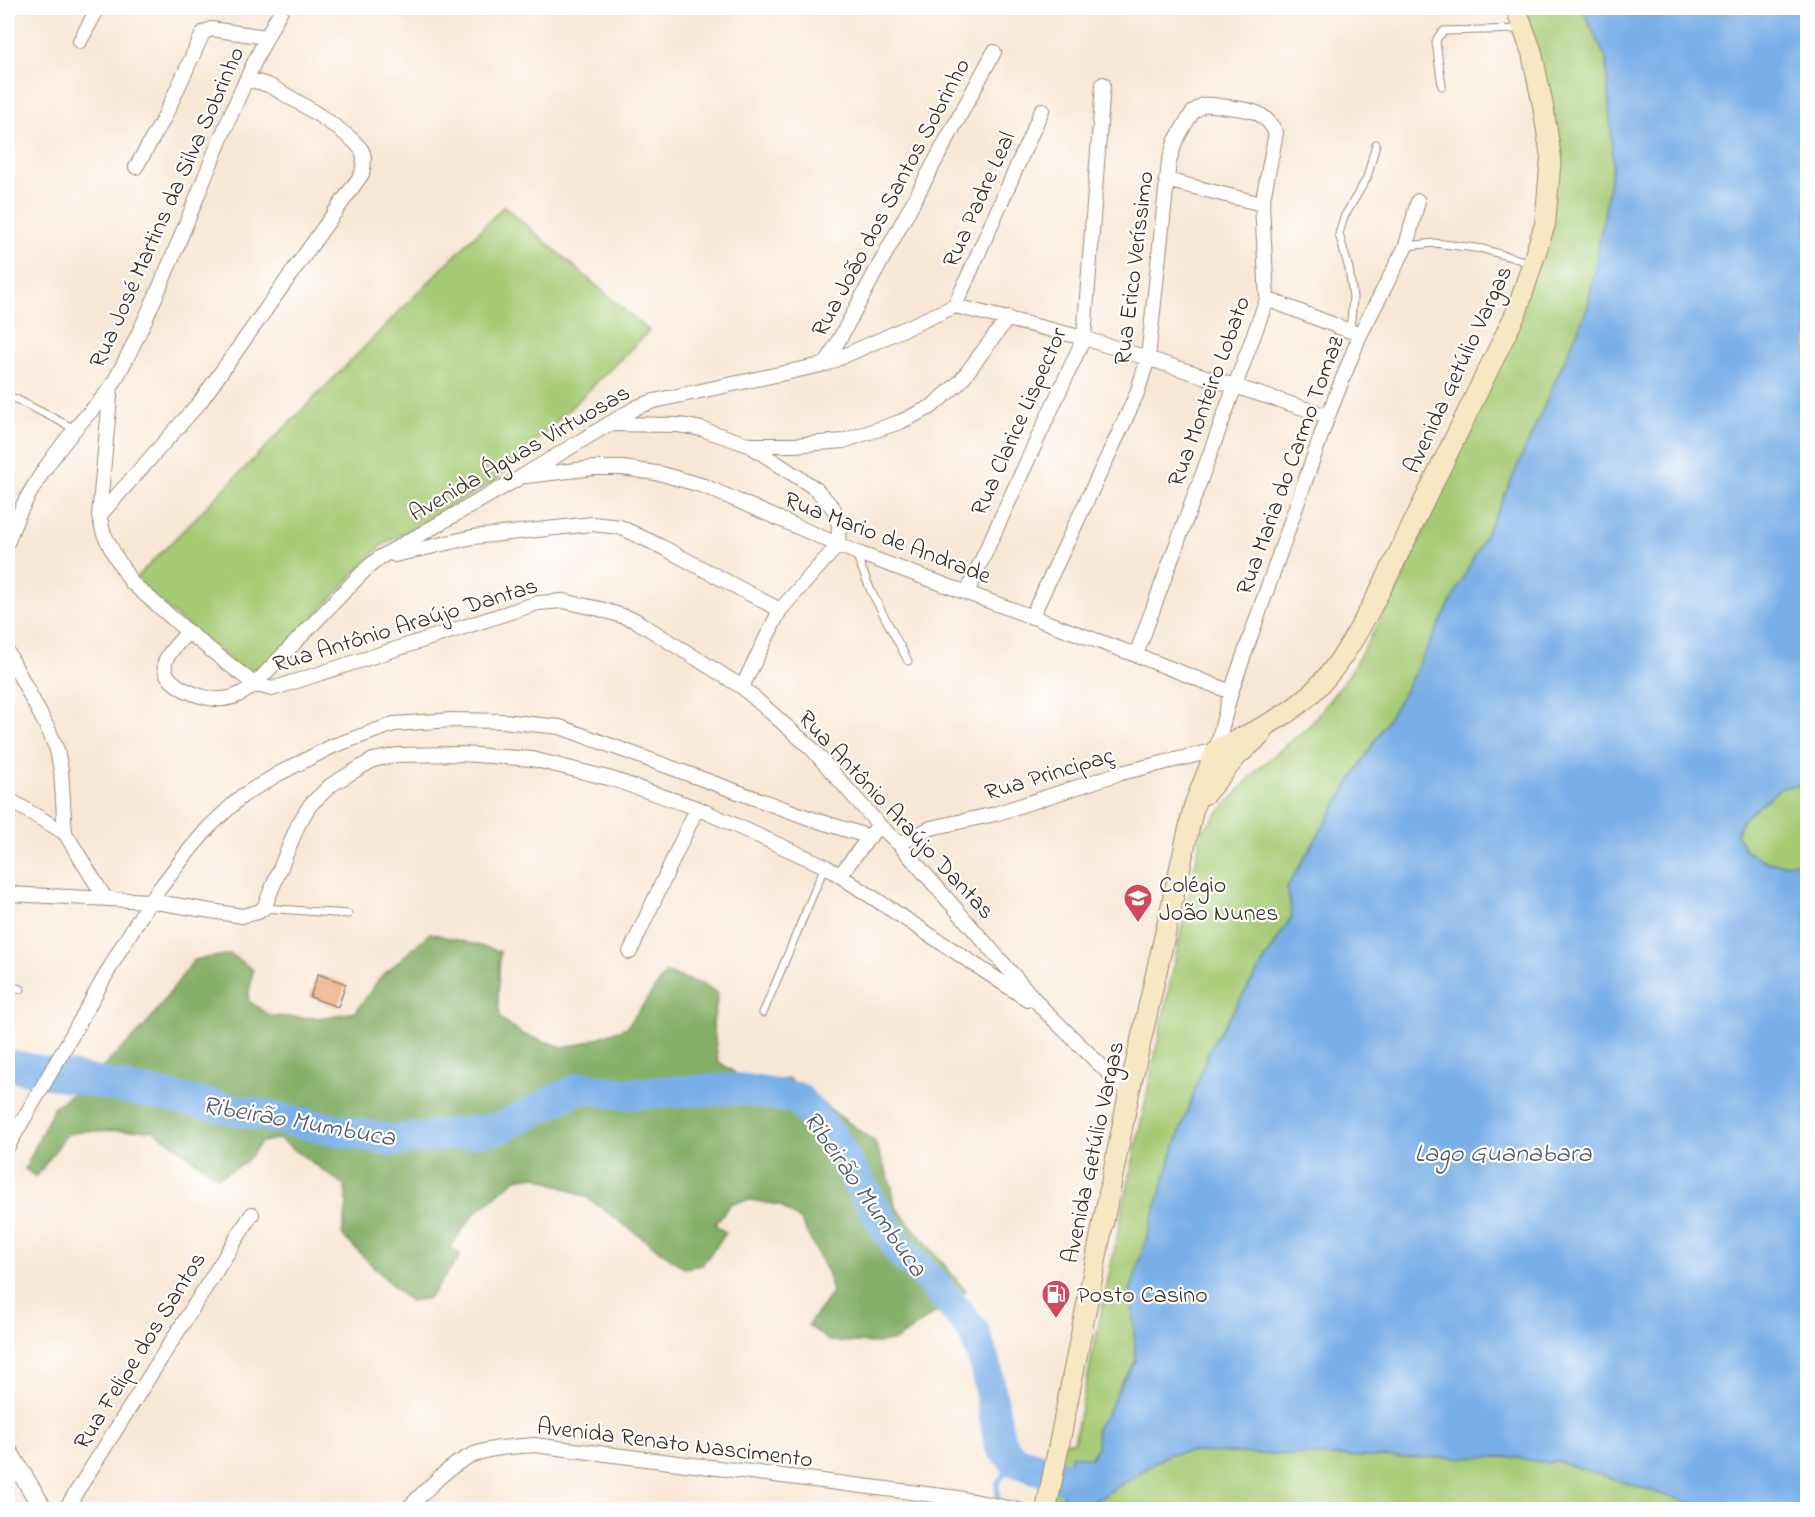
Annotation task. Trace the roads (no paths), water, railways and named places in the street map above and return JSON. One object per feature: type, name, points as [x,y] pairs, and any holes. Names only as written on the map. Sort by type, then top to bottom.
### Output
[{"type":"main road","name":"Avenida Getúlio Vargas","points":[[1194,807],[1238,755],[1314,691],[1336,667],[1368,613],[1517,311],[1545,224],[1551,158],[1532,53],[1516,8]]},
{"type":"main road","name":"Avenida Getúlio Vargas","points":[[1047,1504],[1129,1093],[1194,807],[1216,750],[1286,714]]},
{"type":"street","points":[[80,41],[98,8]]},
{"type":"street","name":"Rua José Martins da Silva Sobrinho","points":[[8,541],[15,520],[37,479],[111,386],[168,270],[219,144],[266,37],[282,8]]},
{"type":"street","points":[[136,167],[163,120],[203,33],[211,29],[266,37]]},
{"type":"street","name":"Rua João dos Santos Sobrinho","points":[[826,364],[994,52]]},
{"type":"street","points":[[99,516],[200,402],[362,174],[363,155],[352,138],[269,85],[248,79]]},
{"type":"street","name":"Rua Clarice Lispector","points":[[967,592],[1084,338],[1103,84]]},
{"type":"street","name":"Rua Erico Veríssimo","points":[[1032,616],[1126,418],[1148,358],[1166,180],[1175,142],[1193,112],[1203,105],[1252,110],[1271,123],[1276,133]]},
{"type":"street","name":"Rua Padre Leal","points":[[956,306],[1042,110]]},
{"type":"street","name":"Rua Monteiro Lobato","points":[[1136,654],[1267,299],[1262,204],[1276,133]]},
{"type":"street","points":[[1166,180],[1262,204]]},
{"type":"street","name":"Rua Maria do Carmo Tomaz","points":[[1216,750],[1231,692],[1355,333],[1406,246],[1418,201]]},
{"type":"street","points":[[1267,299],[1355,333]]},
{"type":"street","points":[[956,306],[1084,338],[1328,416]]},
{"type":"street","name":"Avenida Águas Virtuosas","points":[[254,684],[379,558],[521,477],[637,407],[654,401],[826,364],[956,306]]},
{"type":"street","points":[[749,445],[794,446],[843,441],[900,422],[931,407],[960,383],[1008,318]]},
{"type":"street","points":[[99,516],[111,386]]},
{"type":"street","points":[[608,424],[679,425],[702,429],[749,445],[816,489],[834,509],[838,520],[838,544],[780,610],[742,687]]},
{"type":"street","name":"Rua Mario de Andrade","points":[[521,477],[594,468],[623,468],[662,474],[704,486],[855,552],[1136,654],[1231,692]]},
{"type":"street","name":"Rua Antônio Araújo Dantas","points":[[99,516],[109,544],[131,582],[188,632],[254,684],[272,689],[538,603],[562,601],[600,609],[635,620],[742,687],[811,748],[1043,1009],[1129,1093]]},
{"type":"street","points":[[379,558],[473,537],[592,524],[620,527],[780,610]]},
{"type":"street","name":"Rua Antônio Araújo Dantas","points":[[188,632],[165,662],[168,674],[179,687],[200,697],[223,699],[239,696],[254,684]]},
{"type":"street","points":[[8,653],[57,750],[61,770],[65,833]]},
{"type":"street","points":[[8,1146],[150,901],[208,827],[242,796],[278,774],[333,746],[393,724],[462,720],[503,721],[560,727],[809,818],[870,837]]},
{"type":"street","name":"Rua Principaç","points":[[898,844],[931,828],[995,814],[1117,774],[1216,750]]},
{"type":"street","points":[[8,894],[150,901],[242,916],[258,912],[264,908],[298,825],[310,805],[331,785],[373,760],[397,754],[462,754],[532,759],[612,779],[697,808],[825,866],[1043,1009]]},
{"type":"street","points":[[8,799],[65,833],[105,898]]},
{"type":"street","points":[[630,952],[697,808]]},
{"type":"street","points":[[840,875],[879,825]]},
{"type":"street","name":"Rua Felipe dos Santos","points":[[65,1509],[252,1214]]},
{"type":"street","name":"Avenida Renato Nascimento","points":[[406,1509],[445,1472],[471,1456],[500,1448],[534,1445],[958,1498],[1017,1509]]},
{"type":"street","points":[[8,1451],[44,1509]]},
{"type":"lane","points":[[1442,86],[1436,42],[1442,33],[1524,29]]},
{"type":"lane","points":[[1355,333],[1349,269],[1339,234],[1344,217],[1366,178],[1376,144]]},
{"type":"lane","points":[[1406,246],[1436,243],[1484,249],[1533,263]]},
{"type":"lane","points":[[8,395],[75,429]]},
{"type":"lane","points":[[855,552],[871,591],[908,661]]},
{"type":"lane","points":[[763,1013],[825,866]]},
{"type":"lane","points":[[264,908],[348,914]]},
{"type":"lane","points":[[8,986],[21,989]]},
{"type":"water","name":"Lago Guanabara","points":[[1582,8],[1807,8],[1807,805],[1804,802],[1805,792],[1796,785],[1781,788],[1743,819],[1736,834],[1747,852],[1761,859],[1776,864],[1801,862],[1807,868],[1807,1509],[1709,1509],[1556,1461],[1547,1463],[1509,1457],[1403,1458],[1190,1452],[1169,1454],[1092,1503],[1062,1497],[1071,1455],[1091,1458],[1097,1446],[1096,1428],[1136,1361],[1131,1289],[1172,1154],[1209,1050],[1292,916],[1287,887],[1406,689],[1498,510],[1588,307],[1613,163],[1606,59]]},
{"type":"waterway","name":"Ribeirão Mumbuca","points":[[8,1065],[393,1141],[498,1129],[582,1087],[624,1094],[739,1089],[797,1098],[832,1137],[899,1250],[934,1284],[973,1330],[986,1367],[1000,1445],[1015,1461],[1066,1478]]},
{"type":"waterway","name":"Ribeirão Mumbuca","points":[[998,1505],[997,1483],[1015,1461]]},
{"type":"place","name":"Colégio João Nunes","points":[[1138,924]]},
{"type":"place","name":"Posto Casino","points":[[1056,1320]]}]
